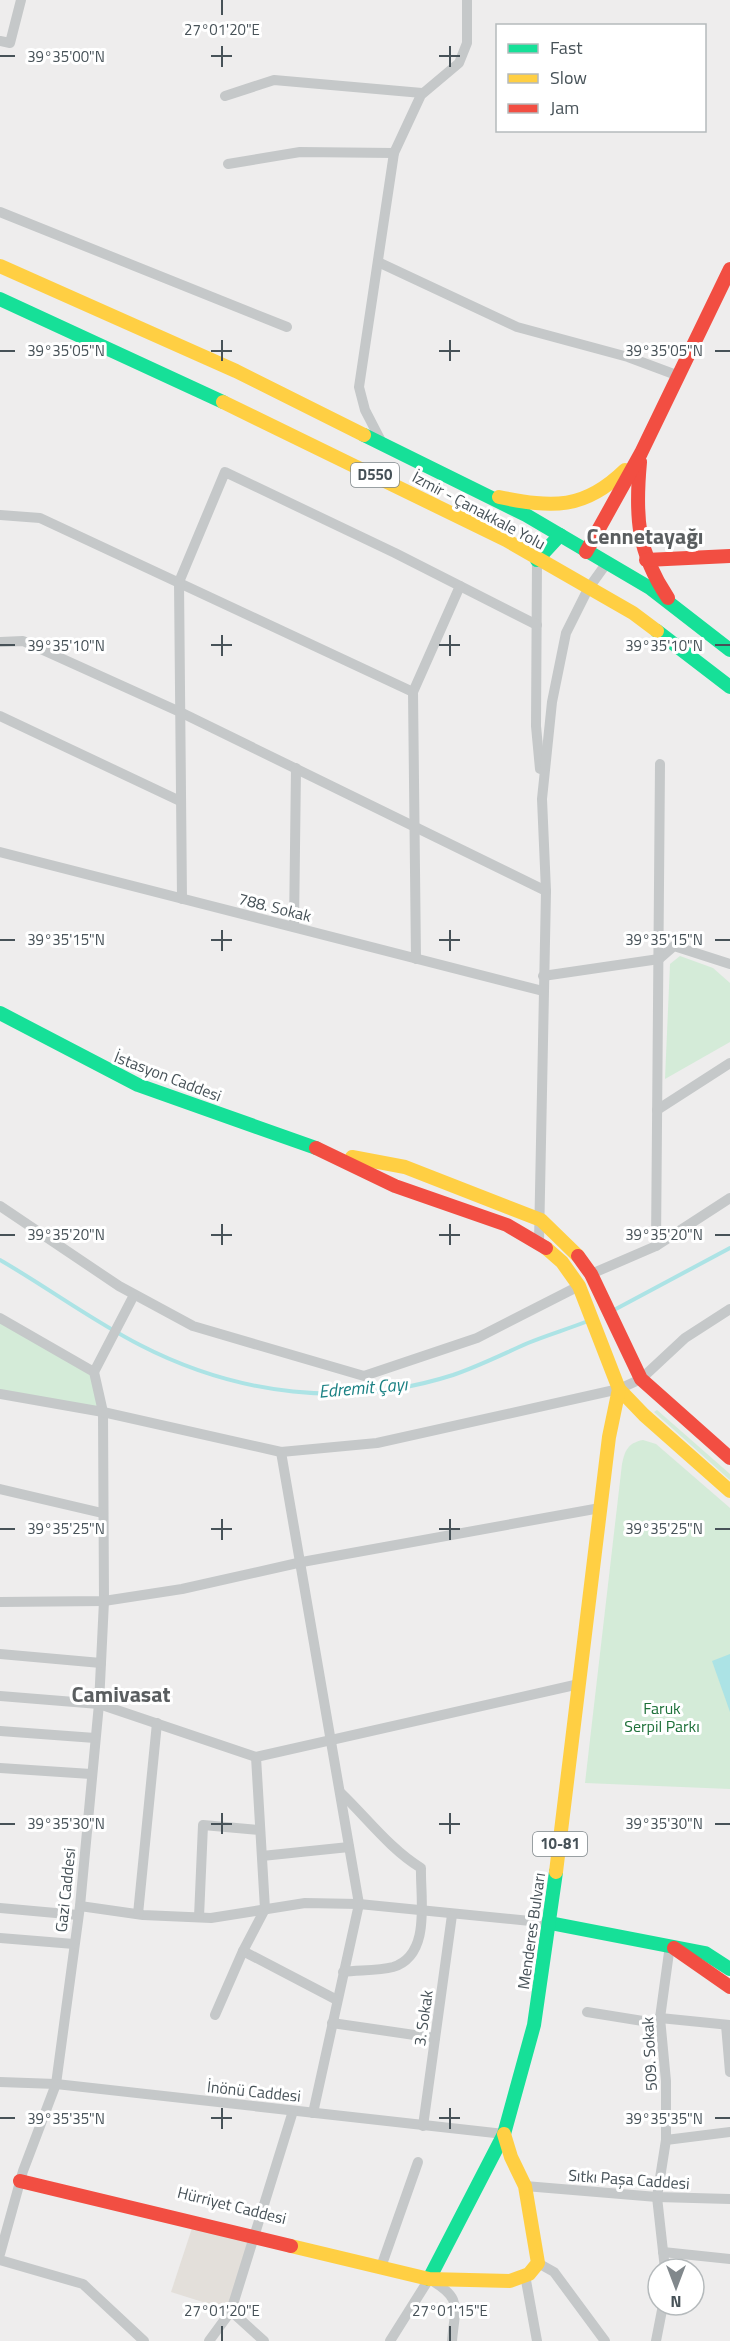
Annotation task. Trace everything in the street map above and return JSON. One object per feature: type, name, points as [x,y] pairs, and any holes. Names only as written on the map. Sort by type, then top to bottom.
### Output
[{"type":"main road","name":"İzmir - Çanakkale Yolu","points":[[0,266],[236,371],[482,493],[560,535],[650,588],[730,650]]},
{"type":"main road","points":[[586,552],[641,453],[730,269]]},
{"type":"main road","name":"İzmir - Çanakkale Yolu","points":[[0,299],[363,469],[506,540],[537,560],[633,613],[730,687]]},
{"type":"main road","points":[[482,493],[534,504],[583,502],[613,484],[641,453]]},
{"type":"main road","points":[[641,453],[636,500],[637,532],[646,560],[676,609]]},
{"type":"main road","points":[[537,560],[560,535]]},
{"type":"main road","points":[[646,560],[730,556]]},
{"type":"main road","name":"İstasyon Caddesi","points":[[0,1013],[138,1085],[331,1153],[395,1186],[443,1200],[507,1225],[538,1242],[562,1262],[581,1291],[619,1389]]},
{"type":"main road","name":"İstasyon Caddesi","points":[[331,1153],[405,1167],[541,1220],[580,1258],[594,1280],[641,1379]]},
{"type":"main road","points":[[641,1379],[730,1458]]},
{"type":"main road","points":[[619,1389],[644,1415],[730,1491]]},
{"type":"main road","name":"Menderes Bulvarı","points":[[432,2275],[504,2134],[534,2025],[550,1923],[609,1437],[619,1389]]},
{"type":"main road","points":[[550,1923],[705,1953],[730,1969]]},
{"type":"main road","points":[[670,1945],[730,1987]]},
{"type":"main road","points":[[504,2134],[511,2157],[525,2186],[538,2263],[525,2275]]},
{"type":"main road","name":"Hürriyet Caddesi","points":[[22,2176],[432,2275],[510,2282],[525,2275]]},
{"type":"street","points":[[0,41],[10,43],[21,0]]},
{"type":"street","points":[[381,441],[365,410],[360,387],[394,153],[422,93],[459,63],[467,43],[467,0]]},
{"type":"street","points":[[225,96],[274,80],[422,93]]},
{"type":"street","points":[[228,164],[300,152],[394,153]]},
{"type":"street","points":[[0,212],[287,327]]},
{"type":"street","points":[[378,262],[517,327],[628,357],[679,376]]},
{"type":"street","points":[[182,899],[178,582],[225,472],[537,625]]},
{"type":"street","points":[[0,515],[40,518],[413,692]]},
{"type":"street","points":[[537,560],[536,726],[546,891],[541,1220],[538,1242]]},
{"type":"street","points":[[542,799],[552,702],[565,636],[588,589],[606,564]]},
{"type":"street","points":[[416,959],[413,692],[460,586]]},
{"type":"street","points":[[0,642],[23,641],[180,712],[546,891]]},
{"type":"street","points":[[0,716],[180,801]]},
{"type":"street","points":[[656,1246],[660,764]]},
{"type":"street","points":[[294,927],[296,768]]},
{"type":"street","name":"788. Sokak","points":[[0,852],[543,991]]},
{"type":"street","points":[[543,976],[659,959],[674,946],[730,964]]},
{"type":"street","points":[[657,1110],[730,1064]]},
{"type":"street","points":[[594,1280],[656,1246],[730,1198]]},
{"type":"street","points":[[0,1206],[134,1295],[193,1326],[364,1376],[477,1338],[581,1291]]},
{"type":"street","points":[[0,1318],[94,1372],[134,1295]]},
{"type":"street","points":[[0,1394],[103,1412],[281,1452],[376,1443],[619,1389],[641,1379],[685,1338],[730,1309]]},
{"type":"street","name":"Gazi Caddesi","points":[[0,2254],[22,2176],[56,2084],[79,1911],[99,1704],[104,1601],[103,1412],[94,1372]]},
{"type":"street","points":[[281,1452],[302,1562],[358,1904],[313,2113]]},
{"type":"street","points":[[0,1489],[102,1513]]},
{"type":"street","points":[[0,1602],[104,1601],[182,1589],[302,1562],[600,1508]]},
{"type":"street","points":[[0,1654],[101,1663]]},
{"type":"street","points":[[0,1696],[99,1704],[256,1757],[579,1684]]},
{"type":"street","points":[[138,1914],[157,1723]]},
{"type":"street","points":[[0,1731],[95,1738]]},
{"type":"street","points":[[215,2015],[243,1951],[266,1909],[256,1757]]},
{"type":"street","points":[[0,1768],[91,1774]]},
{"type":"street","points":[[341,1793],[387,1838],[398,1853],[421,1868],[420,1910],[422,1920],[418,1942],[407,1960],[393,1967],[343,1972]]},
{"type":"street","points":[[199,1917],[203,1825],[260,1830]]},
{"type":"street","points":[[262,1856],[349,1847]]},
{"type":"street","points":[[0,1908],[199,1917],[305,1903],[358,1904],[550,1923]]},
{"type":"street","name":"3. Sokak","points":[[423,2126],[452,1915]]},
{"type":"street","points":[[0,1938],[74,1944]]},
{"type":"street","name":"509. Sokak","points":[[664,2257],[657,2197],[666,2140],[666,2081],[660,2018],[670,1945]]},
{"type":"street","points":[[243,1951],[337,2000]]},
{"type":"street","points":[[587,2012],[649,2022],[660,2018],[728,2025],[730,2072]]},
{"type":"street","points":[[332,2023],[435,2038]]},
{"type":"street","name":"İnönü Caddesi","points":[[0,2082],[56,2084],[504,2134]]},
{"type":"street","points":[[209,2341],[231,2311],[293,2111]]},
{"type":"street","points":[[666,2140],[730,2132]]},
{"type":"street","points":[[382,2263],[418,2162]]},
{"type":"street","name":"Sıtkı Paşa Caddesi","points":[[525,2186],[657,2197],[730,2199]]},
{"type":"street","points":[[663,2252],[730,2259]]},
{"type":"street","points":[[0,2260],[82,2284],[144,2341]]},
{"type":"street","points":[[538,2263],[554,2272],[605,2341]]},
{"type":"street","points":[[432,2275],[450,2290],[455,2303],[452,2341]]},
{"type":"street","name":"10-81","points":[[390,2341],[432,2275]]},
{"type":"street","points":[[525,2275],[537,2341]]},
{"type":"street","points":[[231,2311],[264,2341]]},
{"type":"street","points":[[656,2341],[661,2317]]},
{"type":"shaded area","points":[[194,2222],[255,2237],[231,2311],[171,2292]]},
{"type":"green space","points":[[680,956],[713,968],[730,983],[730,1042],[665,1079],[670,964]]},
{"type":"green space","points":[[0,1318],[94,1372],[103,1412],[0,1394]]},
{"type":"green space","points":[[657,1410],[730,1474],[730,1480],[654,1412]]},
{"type":"green space","name":"Faruk Serpil Parkı","points":[[643,1440],[656,1444],[730,1508],[730,1789],[585,1783],[622,1464],[628,1448]]},
{"type":"water","points":[[730,1654],[730,1712],[712,1661]]},
{"type":"waterway","name":"Edremit Çayı","points":[[614,1310],[730,1248]]},
{"type":"waterway","name":"Edremit Çayı","points":[[0,1260],[122,1335],[177,1362],[215,1376],[293,1392],[333,1394],[373,1392],[413,1386],[453,1375],[535,1340],[588,1321]]},
{"type":"traffic: fast","points":[[0,299],[223,402]]},
{"type":"traffic: fast","points":[[364,435],[526,515],[650,588],[730,650]]},
{"type":"traffic: fast","points":[[537,560],[560,535]]},
{"type":"traffic: fast","points":[[657,631],[730,687]]},
{"type":"traffic: fast","points":[[0,1013],[138,1085],[316,1148]]},
{"type":"traffic: fast","points":[[429,2279],[504,2134],[534,2025],[556,1872]]},
{"type":"traffic: fast","points":[[550,1923],[705,1953],[730,1969]]},
{"type":"traffic: slow","points":[[0,266],[236,371],[364,435]]},
{"type":"traffic: slow","points":[[223,402],[506,540],[633,613],[657,631]]},
{"type":"traffic: slow","points":[[499,497],[536,503],[567,503],[596,493],[625,470]]},
{"type":"traffic: slow","points":[[352,1157],[405,1167],[541,1220],[578,1256]]},
{"type":"traffic: slow","points":[[546,1248],[562,1262],[579,1286],[619,1389],[644,1415],[730,1491]]},
{"type":"traffic: slow","points":[[556,1872],[609,1437],[619,1389]]},
{"type":"traffic: slow","points":[[291,2246],[429,2279],[510,2281],[529,2274],[538,2263],[525,2186],[511,2157],[504,2134]]},
{"type":"traffic: jam","points":[[586,552],[641,453],[730,269]]},
{"type":"traffic: jam","points":[[640,462],[638,517],[644,549],[668,598]]},
{"type":"traffic: jam","points":[[646,560],[730,556]]},
{"type":"traffic: jam","points":[[316,1148],[395,1186],[507,1225],[546,1248]]},
{"type":"traffic: jam","points":[[578,1256],[591,1274],[641,1379],[730,1458]]},
{"type":"traffic: jam","points":[[674,1948],[730,1987]]},
{"type":"traffic: jam","points":[[20,2181],[291,2246]]},
{"type":"district","name":"Cennetayağı","points":[[645,536]]},
{"type":"district","name":"Camivasat","points":[[121,1694]]}]
